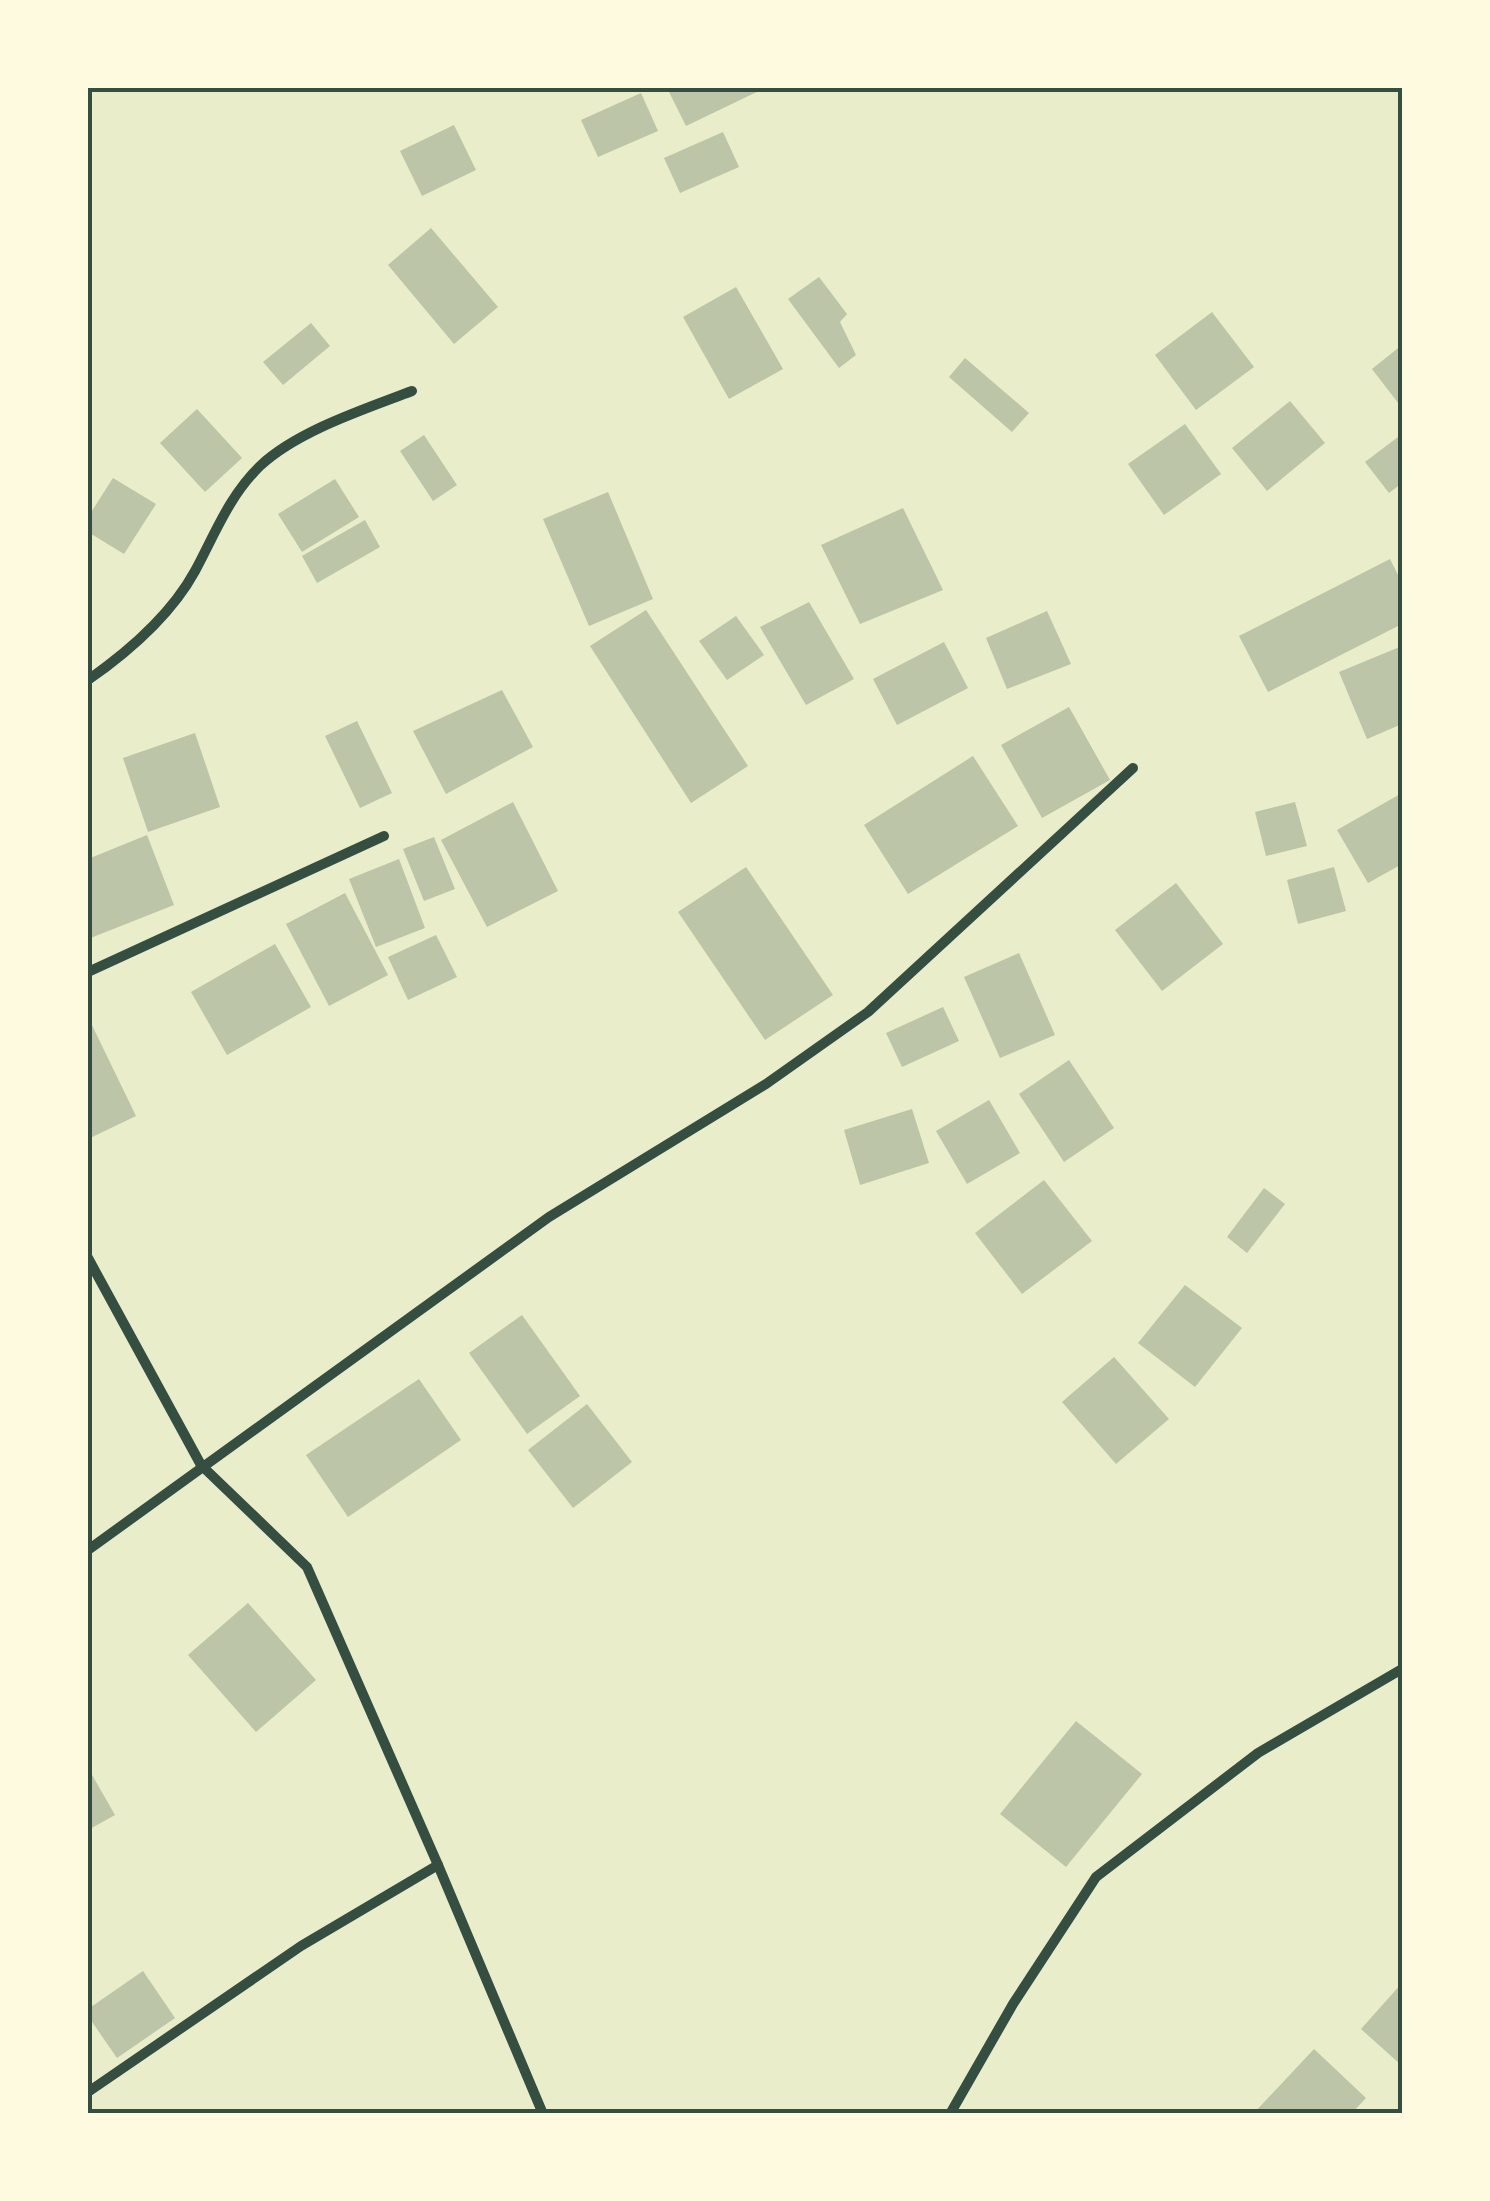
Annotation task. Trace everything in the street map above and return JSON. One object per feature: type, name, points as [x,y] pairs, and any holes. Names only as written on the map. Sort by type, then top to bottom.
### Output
[{"type":"street","points":[[88,680],[158,622],[194,574],[220,518],[261,466],[325,425],[412,391]]},
{"type":"street","points":[[88,1550],[550,1217],[766,1084],[868,1012],[1133,768]]},
{"type":"street","points":[[88,972],[384,836]]},
{"type":"street","points":[[88,1258],[201,1465],[306,1567],[543,2114]]},
{"type":"street","points":[[950,2114],[1013,2004],[1096,1878],[1258,1753],[1402,1669]]},
{"type":"street","points":[[88,2092],[301,1946],[438,1865]]},
{"type":"building","points":[[667,88],[765,88],[686,126]]},
{"type":"building","points":[[641,93],[658,131],[598,157],[581,120]]},
{"type":"building","points":[[454,125],[476,170],[422,196],[400,151]]},
{"type":"building","points":[[723,132],[739,167],[680,193],[664,158]]},
{"type":"building","points":[[431,228],[498,307],[454,344],[388,265]]},
{"type":"building","points":[[819,277],[847,314],[840,322],[856,355],[839,368],[788,299]]},
{"type":"building","points":[[736,287],[783,369],[729,399],[683,317]]},
{"type":"building","points":[[1212,312],[1254,367],[1196,410],[1155,355]]},
{"type":"building","points":[[311,323],[330,346],[283,385],[263,362]]},
{"type":"building","points":[[1402,345],[1402,408],[1372,369]]},
{"type":"building","points":[[965,358],[1029,413],[1012,432],[949,377]]},
{"type":"building","points":[[1290,401],[1325,443],[1267,491],[1232,448]]},
{"type":"building","points":[[197,409],[242,458],[205,492],[160,443]]},
{"type":"building","points":[[1185,424],[1221,474],[1164,515],[1128,464]]},
{"type":"building","points":[[1402,434],[1402,483],[1389,493],[1365,462]]},
{"type":"building","points":[[424,435],[457,485],[433,501],[400,451]]},
{"type":"building","points":[[113,478],[156,504],[124,554],[88,532],[88,517]]},
{"type":"building","points":[[335,479],[359,517],[302,552],[278,514]]},
{"type":"building","points":[[608,492],[653,599],[589,626],[543,519]]},
{"type":"building","points":[[903,508],[943,590],[860,624],[821,545]]},
{"type":"building","points":[[365,520],[380,547],[317,583],[302,556]]},
{"type":"building","points":[[1390,559],[1402,583],[1402,624],[1268,692],[1239,636]]},
{"type":"building","points":[[809,602],[854,679],[806,705],[760,627]]},
{"type":"building","points":[[646,610],[748,766],[691,803],[590,646]]},
{"type":"building","points":[[1047,611],[1071,664],[1007,689],[986,638]]},
{"type":"building","points":[[736,616],[764,655],[727,680],[699,641]]},
{"type":"building","points":[[944,642],[968,688],[897,725],[873,679]]},
{"type":"building","points":[[1402,646],[1402,724],[1367,739],[1339,672]]},
{"type":"building","points":[[502,690],[533,747],[446,794],[413,731]]},
{"type":"building","points":[[1069,707],[1110,780],[1042,818],[1001,745]]},
{"type":"building","points":[[357,721],[392,793],[360,808],[325,736]]},
{"type":"building","points":[[195,733],[220,807],[148,832],[123,758]]},
{"type":"building","points":[[973,756],[1018,826],[908,894],[864,825]]},
{"type":"building","points":[[1402,793],[1402,864],[1368,883],[1337,830]]},
{"type":"building","points":[[513,802],[558,891],[487,927],[441,840]]},
{"type":"building","points":[[1295,802],[1307,846],[1266,856],[1255,812]]},
{"type":"building","points":[[147,835],[174,905],[88,939],[88,859]]},
{"type":"building","points":[[434,837],[455,889],[424,901],[403,849]]},
{"type":"building","points":[[399,859],[425,928],[376,947],[349,879]]},
{"type":"building","points":[[746,867],[833,995],[765,1040],[678,912]]},
{"type":"building","points":[[1334,867],[1346,911],[1298,924],[1287,880]]},
{"type":"building","points":[[1176,883],[1223,944],[1162,991],[1115,930]]},
{"type":"building","points":[[345,893],[388,975],[329,1006],[286,924]]},
{"type":"building","points":[[436,935],[457,977],[408,1000],[388,957]]},
{"type":"building","points":[[275,944],[311,1007],[227,1055],[191,992]]},
{"type":"building","points":[[1019,953],[1055,1035],[1000,1058],[964,977]]},
{"type":"building","points":[[943,1007],[959,1041],[902,1067],[886,1033]]},
{"type":"building","points":[[88,1017],[136,1116],[88,1139]]},
{"type":"building","points":[[1069,1060],[1114,1128],[1064,1162],[1019,1094]]},
{"type":"building","points":[[989,1100],[1020,1153],[967,1184],[936,1131]]},
{"type":"building","points":[[912,1109],[929,1163],[860,1185],[844,1130]]},
{"type":"building","points":[[1044,1180],[1092,1241],[1022,1294],[975,1233]]},
{"type":"building","points":[[1264,1188],[1285,1204],[1247,1253],[1227,1237]]},
{"type":"building","points":[[1185,1285],[1242,1328],[1195,1387],[1138,1343]]},
{"type":"building","points":[[522,1315],[580,1396],[527,1434],[469,1353]]},
{"type":"building","points":[[1114,1357],[1169,1419],[1116,1464],[1062,1402]]},
{"type":"building","points":[[419,1379],[461,1440],[348,1517],[306,1455]]},
{"type":"building","points":[[587,1404],[632,1462],[573,1508],[528,1450]]},
{"type":"building","points":[[248,1603],[316,1680],[256,1732],[188,1655]]},
{"type":"building","points":[[1076,1721],[1142,1774],[1066,1867],[1000,1814]]},
{"type":"building","points":[[88,1768],[115,1815],[88,1830]]},
{"type":"building","points":[[143,1971],[175,2018],[117,2058],[88,2016],[88,2009]]},
{"type":"building","points":[[1402,1983],[1402,2061],[1400,2064],[1361,2029]]},
{"type":"building","points":[[1314,2049],[1366,2098],[1351,2114],[1253,2114]]}]
